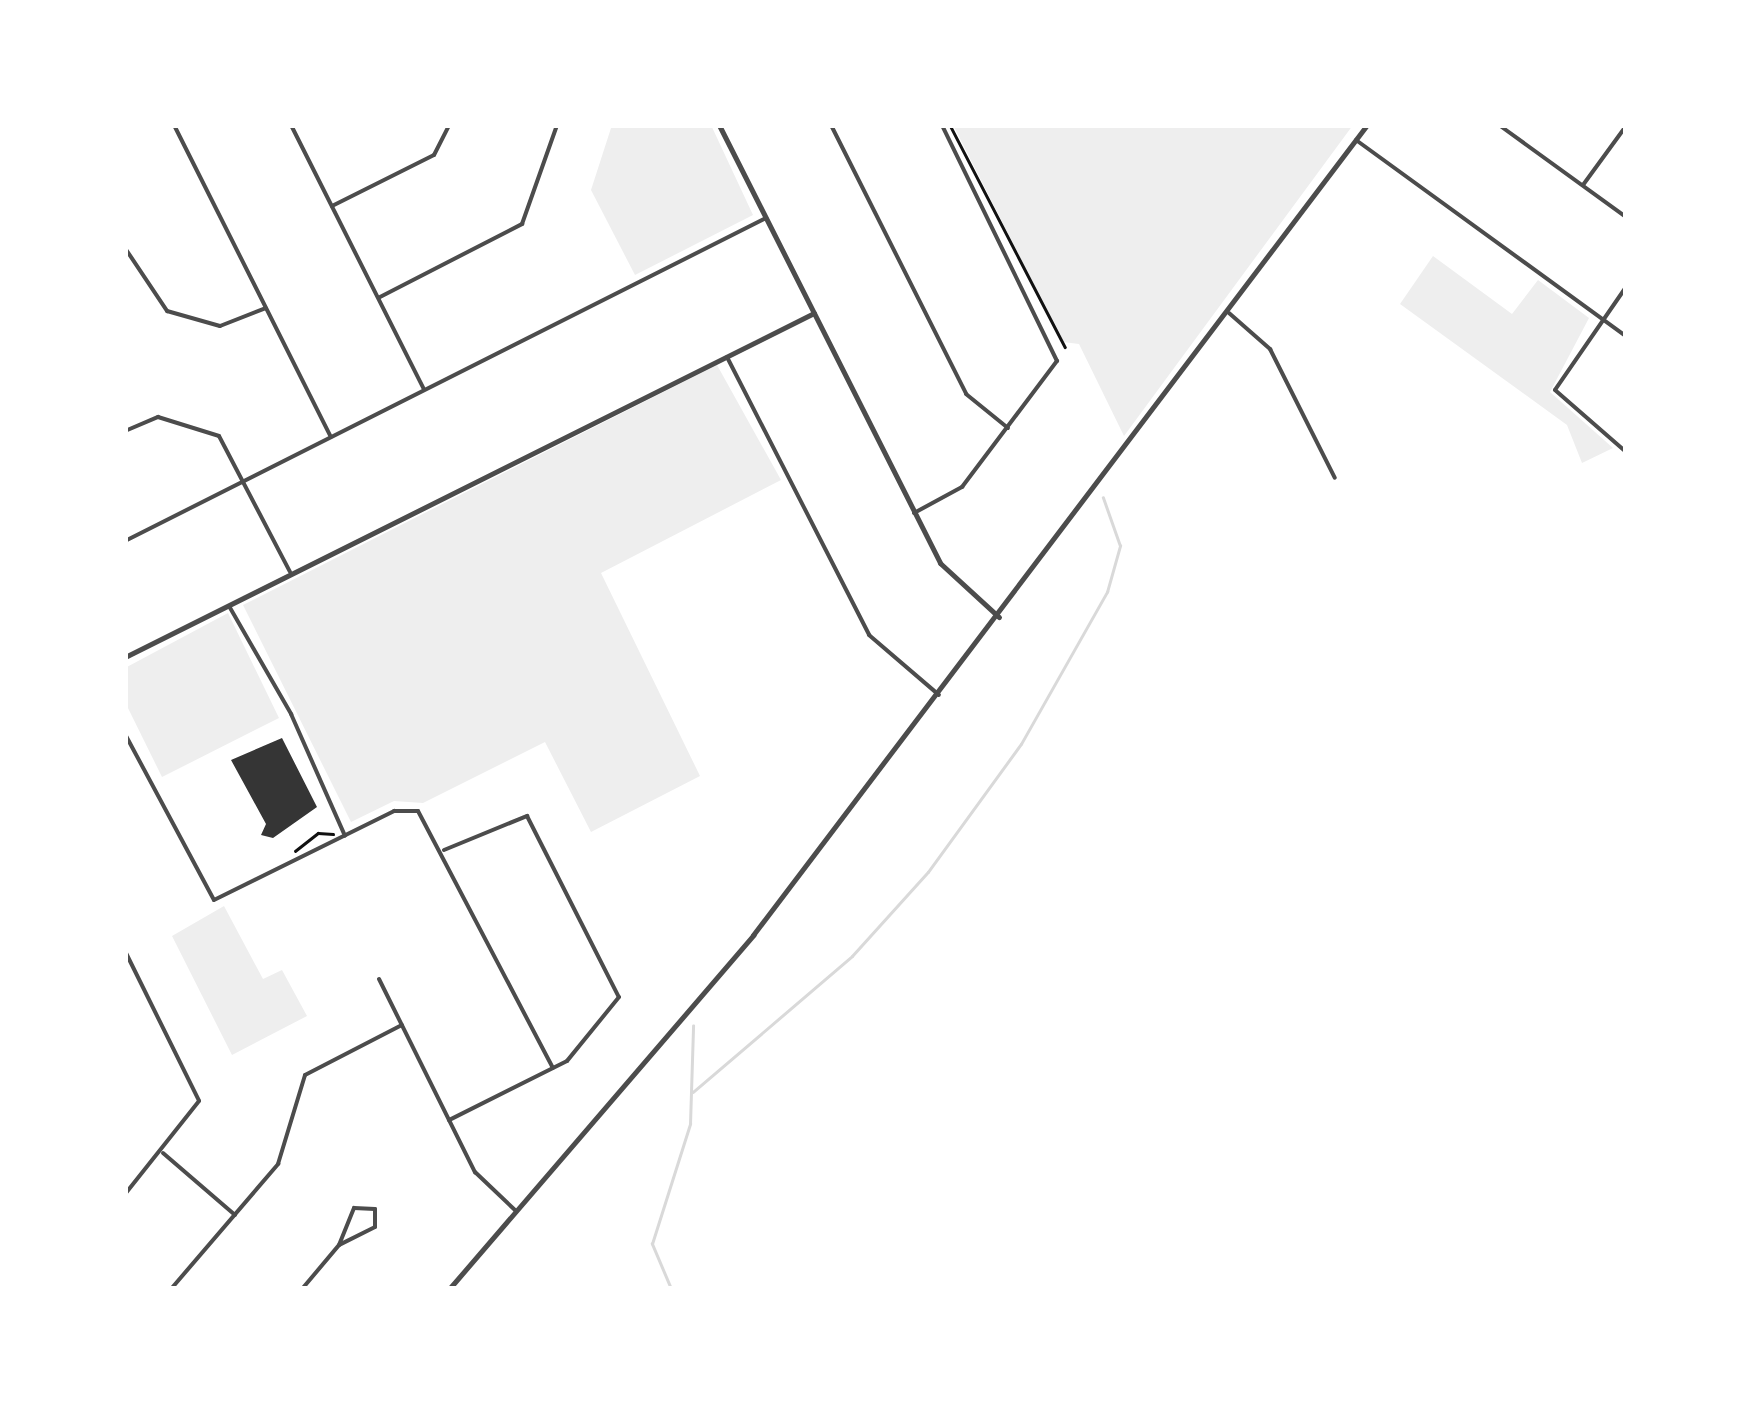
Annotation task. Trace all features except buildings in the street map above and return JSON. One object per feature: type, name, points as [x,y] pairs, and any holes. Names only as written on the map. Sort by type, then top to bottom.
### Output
[{"type":"street","points":[[174,125],[332,437]]},
{"type":"street","points":[[291,125],[424,390]]},
{"type":"street","points":[[332,206],[434,155],[449,125]]},
{"type":"street","points":[[378,298],[522,224],[557,125]]},
{"type":"street","points":[[720,125],[947,573],[999,617]]},
{"type":"street","points":[[831,125],[966,394],[1008,428]]},
{"type":"street","points":[[914,513],[962,487],[1058,358],[942,125]]},
{"type":"street","points":[[449,1289],[734,957],[999,617],[1367,125]]},
{"type":"street","points":[[1499,125],[1626,216]]},
{"type":"street","points":[[1510,133],[1516,125]]},
{"type":"street","points":[[1582,185],[1626,126]]},
{"type":"street","points":[[1356,140],[1626,336]]},
{"type":"street","points":[[125,541],[766,218]]},
{"type":"street","points":[[125,248],[167,311],[224,326],[266,308]]},
{"type":"street","points":[[1626,287],[1555,390],[1626,452]]},
{"type":"street","points":[[125,657],[814,313]]},
{"type":"street","points":[[1229,313],[1270,349],[1335,478]]},
{"type":"street","points":[[726,355],[869,635],[939,695]]},
{"type":"street","points":[[125,431],[158,417],[216,434],[290,572]]},
{"type":"street","points":[[228,604],[291,714],[345,836]]},
{"type":"street","points":[[125,734],[212,899],[345,836],[415,809],[442,852],[552,1068]]},
{"type":"street","points":[[442,852],[513,814],[532,822],[619,997],[552,1068],[450,1120]]},
{"type":"street","points":[[125,951],[198,1098],[162,1152],[125,1194]]},
{"type":"street","points":[[380,979],[478,1177],[516,1211]]},
{"type":"street","points":[[171,1289],[282,1155],[305,1075],[402,1025]]},
{"type":"street","points":[[162,1152],[235,1215]]},
{"type":"street","points":[[302,1289],[339,1245],[354,1208],[375,1209],[374,1227],[339,1245]]},
{"type":"path","points":[[950,125],[1065,347]]},
{"type":"path","points":[[288,857],[300,842],[336,833]]},
{"type":"shaded area","points":[[612,125],[711,125],[753,215],[635,275],[591,190]]},
{"type":"shaded area","points":[[953,125],[1353,125],[1124,436],[1079,344],[1063,342]]},
{"type":"shaded area","points":[[1433,256],[1512,314],[1538,280],[1589,318],[1550,392],[1613,448],[1582,463],[1567,425],[1400,304]]},
{"type":"shaded area","points":[[717,365],[781,480],[601,573],[700,776],[591,832],[545,742],[423,803],[394,801],[351,822],[243,605]]},
{"type":"shaded area","points":[[228,613],[279,718],[162,777],[125,702],[125,668]]},
{"type":"shaded area","points":[[224,906],[263,979],[282,970],[307,1016],[232,1055],[172,936]]},
{"type":"waterway","points":[[693,1092],[852,956],[928,872],[1021,744],[1107,592],[1120,546],[1103,498]]},
{"type":"waterway","points":[[671,1289],[652,1244],[690,1124],[693,1026]]}]
